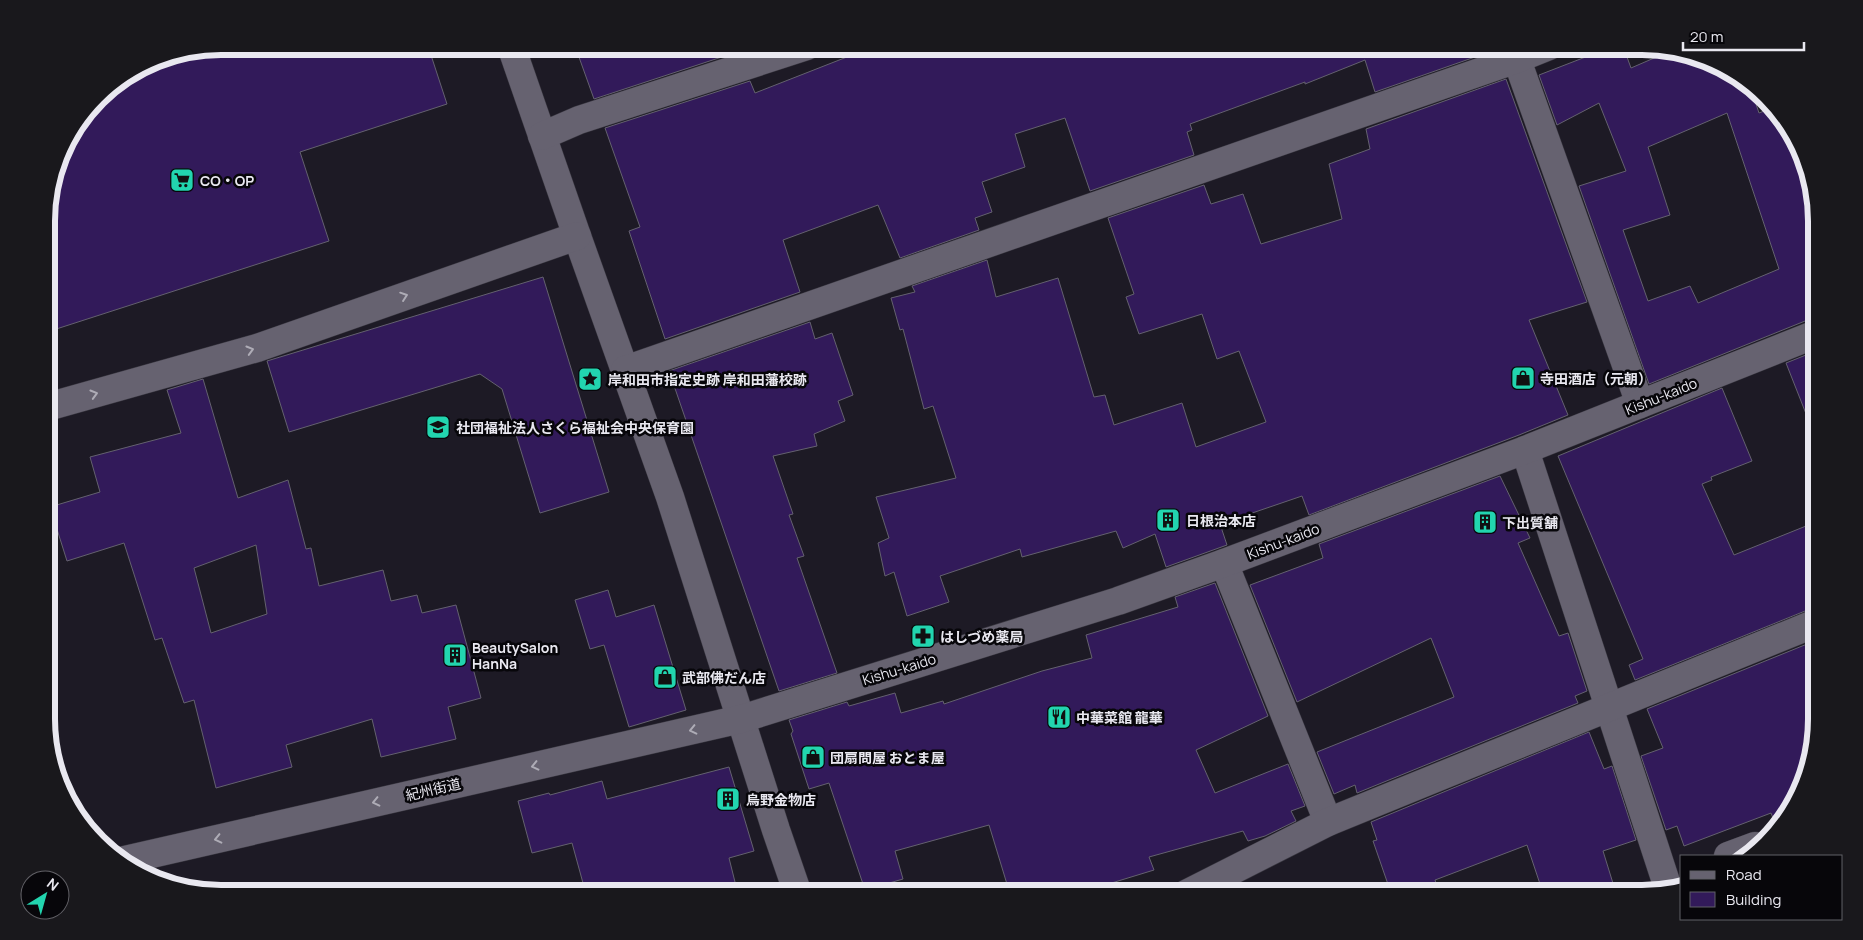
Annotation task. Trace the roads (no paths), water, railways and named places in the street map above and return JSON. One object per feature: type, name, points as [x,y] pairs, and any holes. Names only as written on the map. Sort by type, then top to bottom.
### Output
[{"type":"street","points":[[514,55],[576,236],[670,497],[795,885]]},
{"type":"street","points":[[542,136],[579,120],[779,55]]},
{"type":"street","points":[[625,370],[1508,55]]},
{"type":"street","points":[[1515,55],[1640,404]]},
{"type":"street","points":[[55,405],[257,348],[576,236]]},
{"type":"street","name":"Kishu-kaido","points":[[741,719],[1118,601],[1525,450],[1808,337]]},
{"type":"street","points":[[1525,450],[1607,706],[1672,881]]},
{"type":"street","points":[[1224,563],[1328,822]]},
{"type":"street","points":[[1204,885],[1328,822],[1808,625]]},
{"type":"street","name":"紀州街道","points":[[132,858],[741,719]]},
{"type":"place","name":"CO・OP","points":[[182,180]]},
{"type":"place","name":"寺田酒店（元朝）","points":[[1523,378]]},
{"type":"place","name":"岸和田市指定史跡 岸和田藩校跡","points":[[590,379]]},
{"type":"place","name":"社団福祉法人さくら福祉会中央保育園","points":[[438,427]]},
{"type":"place","name":"日根治本店","points":[[1168,520]]},
{"type":"place","name":"下出質舗","points":[[1485,522]]},
{"type":"place","name":"はしづめ薬局","points":[[923,636]]},
{"type":"place","name":"BeautySalon HanNa","points":[[455,655]]},
{"type":"place","name":"武部佛だん店","points":[[665,677]]},
{"type":"place","name":"中華菜館 龍華","points":[[1059,717]]},
{"type":"place","name":"団扇問屋 おとま屋","points":[[813,757]]},
{"type":"place","name":"烏野金物店","points":[[728,799]]}]
